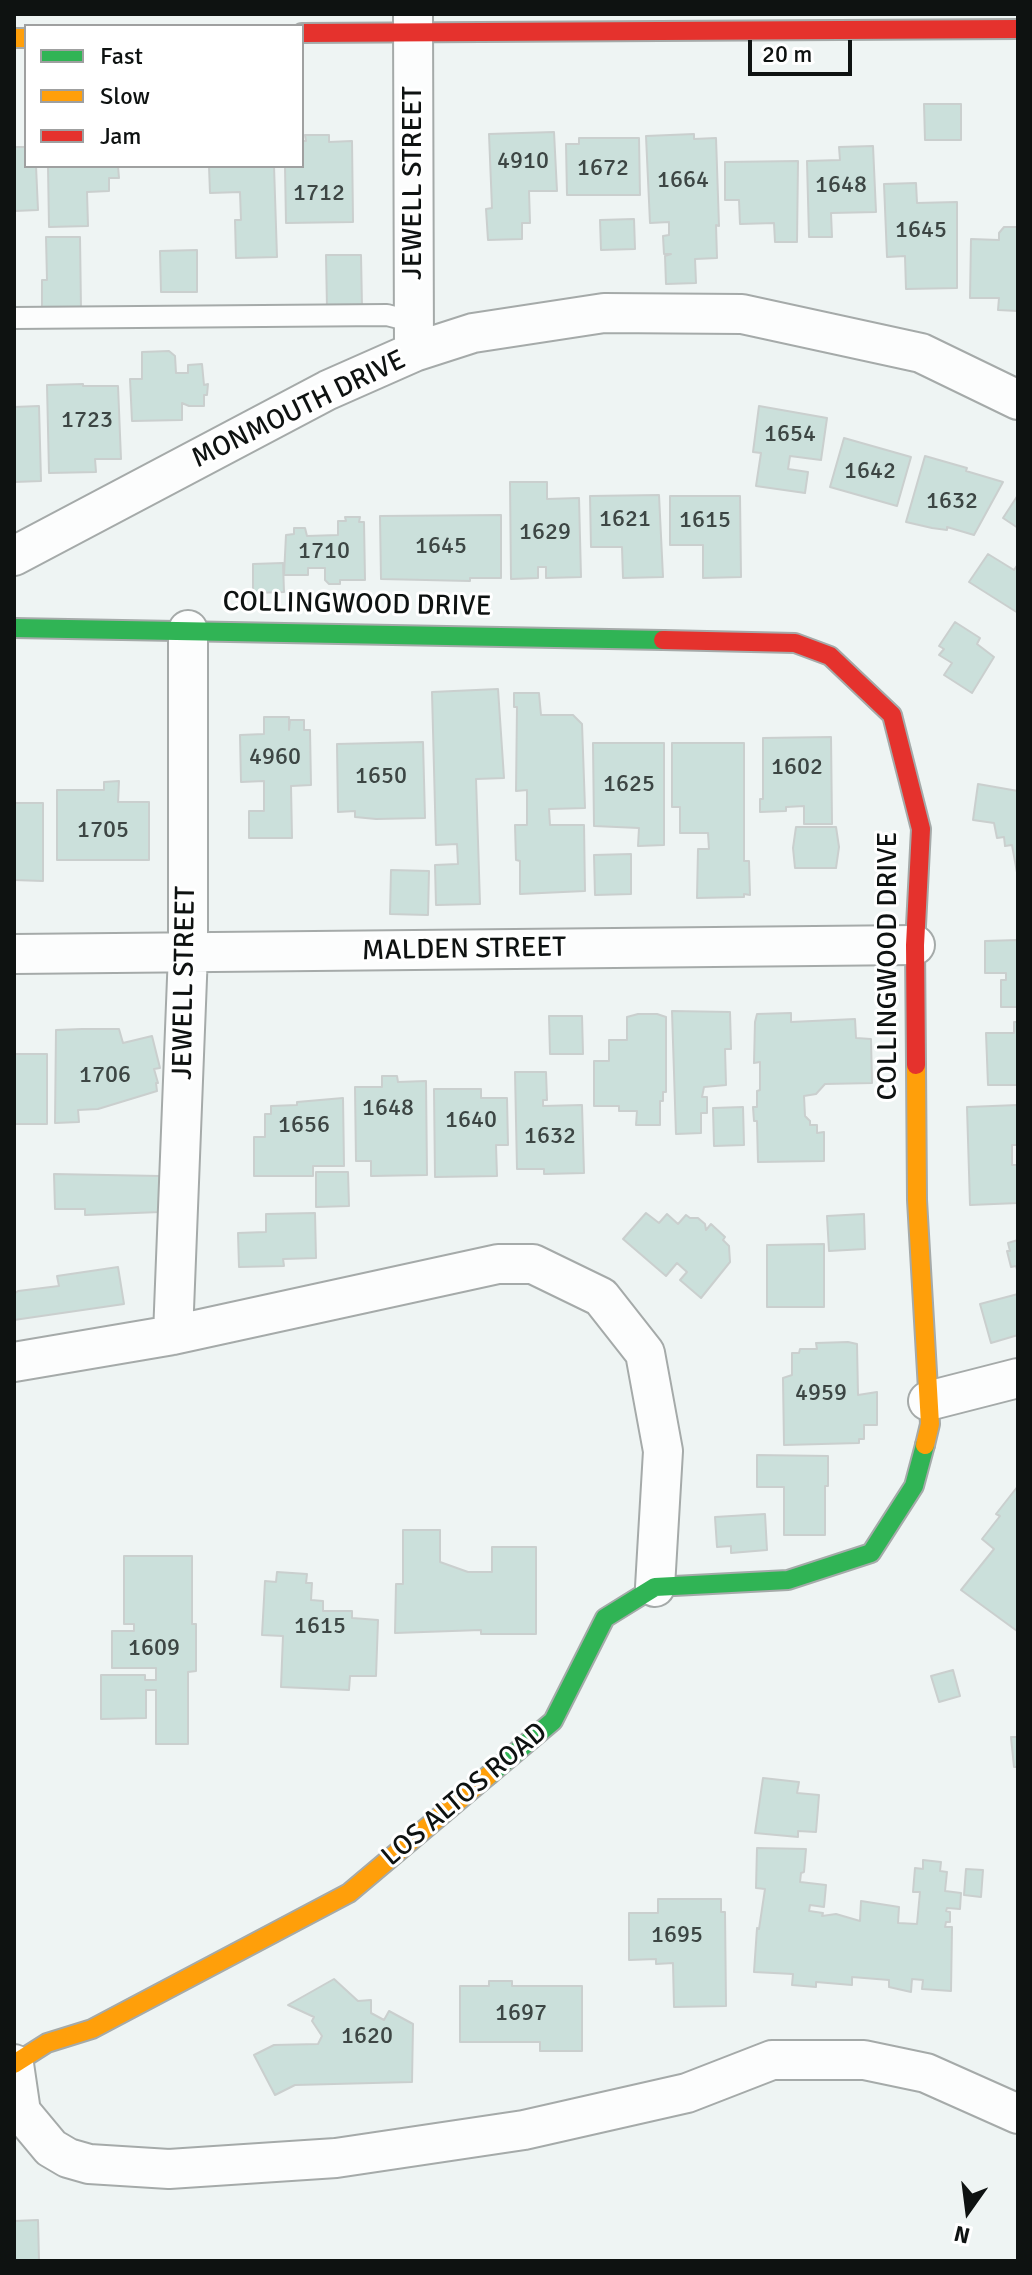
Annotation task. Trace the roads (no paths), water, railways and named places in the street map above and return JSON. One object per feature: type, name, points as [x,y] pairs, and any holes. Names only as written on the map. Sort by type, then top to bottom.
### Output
[{"type":"street","points":[[304,33],[414,23],[1018,29]]},
{"type":"street","name":"JEWELL STREET","points":[[414,23],[414,337]]},
{"type":"street","name":"MONMOUTH DRIVE","points":[[14,556],[328,390],[414,337],[473,333],[604,313],[742,314],[921,353],[1018,400]]},
{"type":"street","name":"COLLINGWOOD DRIVE","points":[[14,628],[795,643],[830,656],[892,715],[921,829],[915,945],[917,1200],[930,1424],[914,1486],[871,1553],[788,1580],[655,1587]]},
{"type":"street","name":"JEWELL STREET","points":[[173,1335],[188,953],[188,630]]},
{"type":"street","name":"MALDEN STREET","points":[[14,954],[915,945]]},
{"type":"street","points":[[14,1362],[173,1335],[498,1264],[533,1264],[601,1297],[645,1353],[663,1451],[655,1587]]},
{"type":"street","points":[[928,1401],[1018,1378]]},
{"type":"street","name":"LOS ALTOS ROAD","points":[[655,1587],[605,1618],[553,1721],[349,1893],[92,2029],[47,2043],[14,2064],[21,2112],[51,2148],[68,2158],[89,2164],[169,2169],[336,2158],[524,2130],[687,2093],[772,2060],[864,2060],[926,2073],[1018,2114]]},
{"type":"lane","points":[[14,318],[387,315],[414,337]]}]
